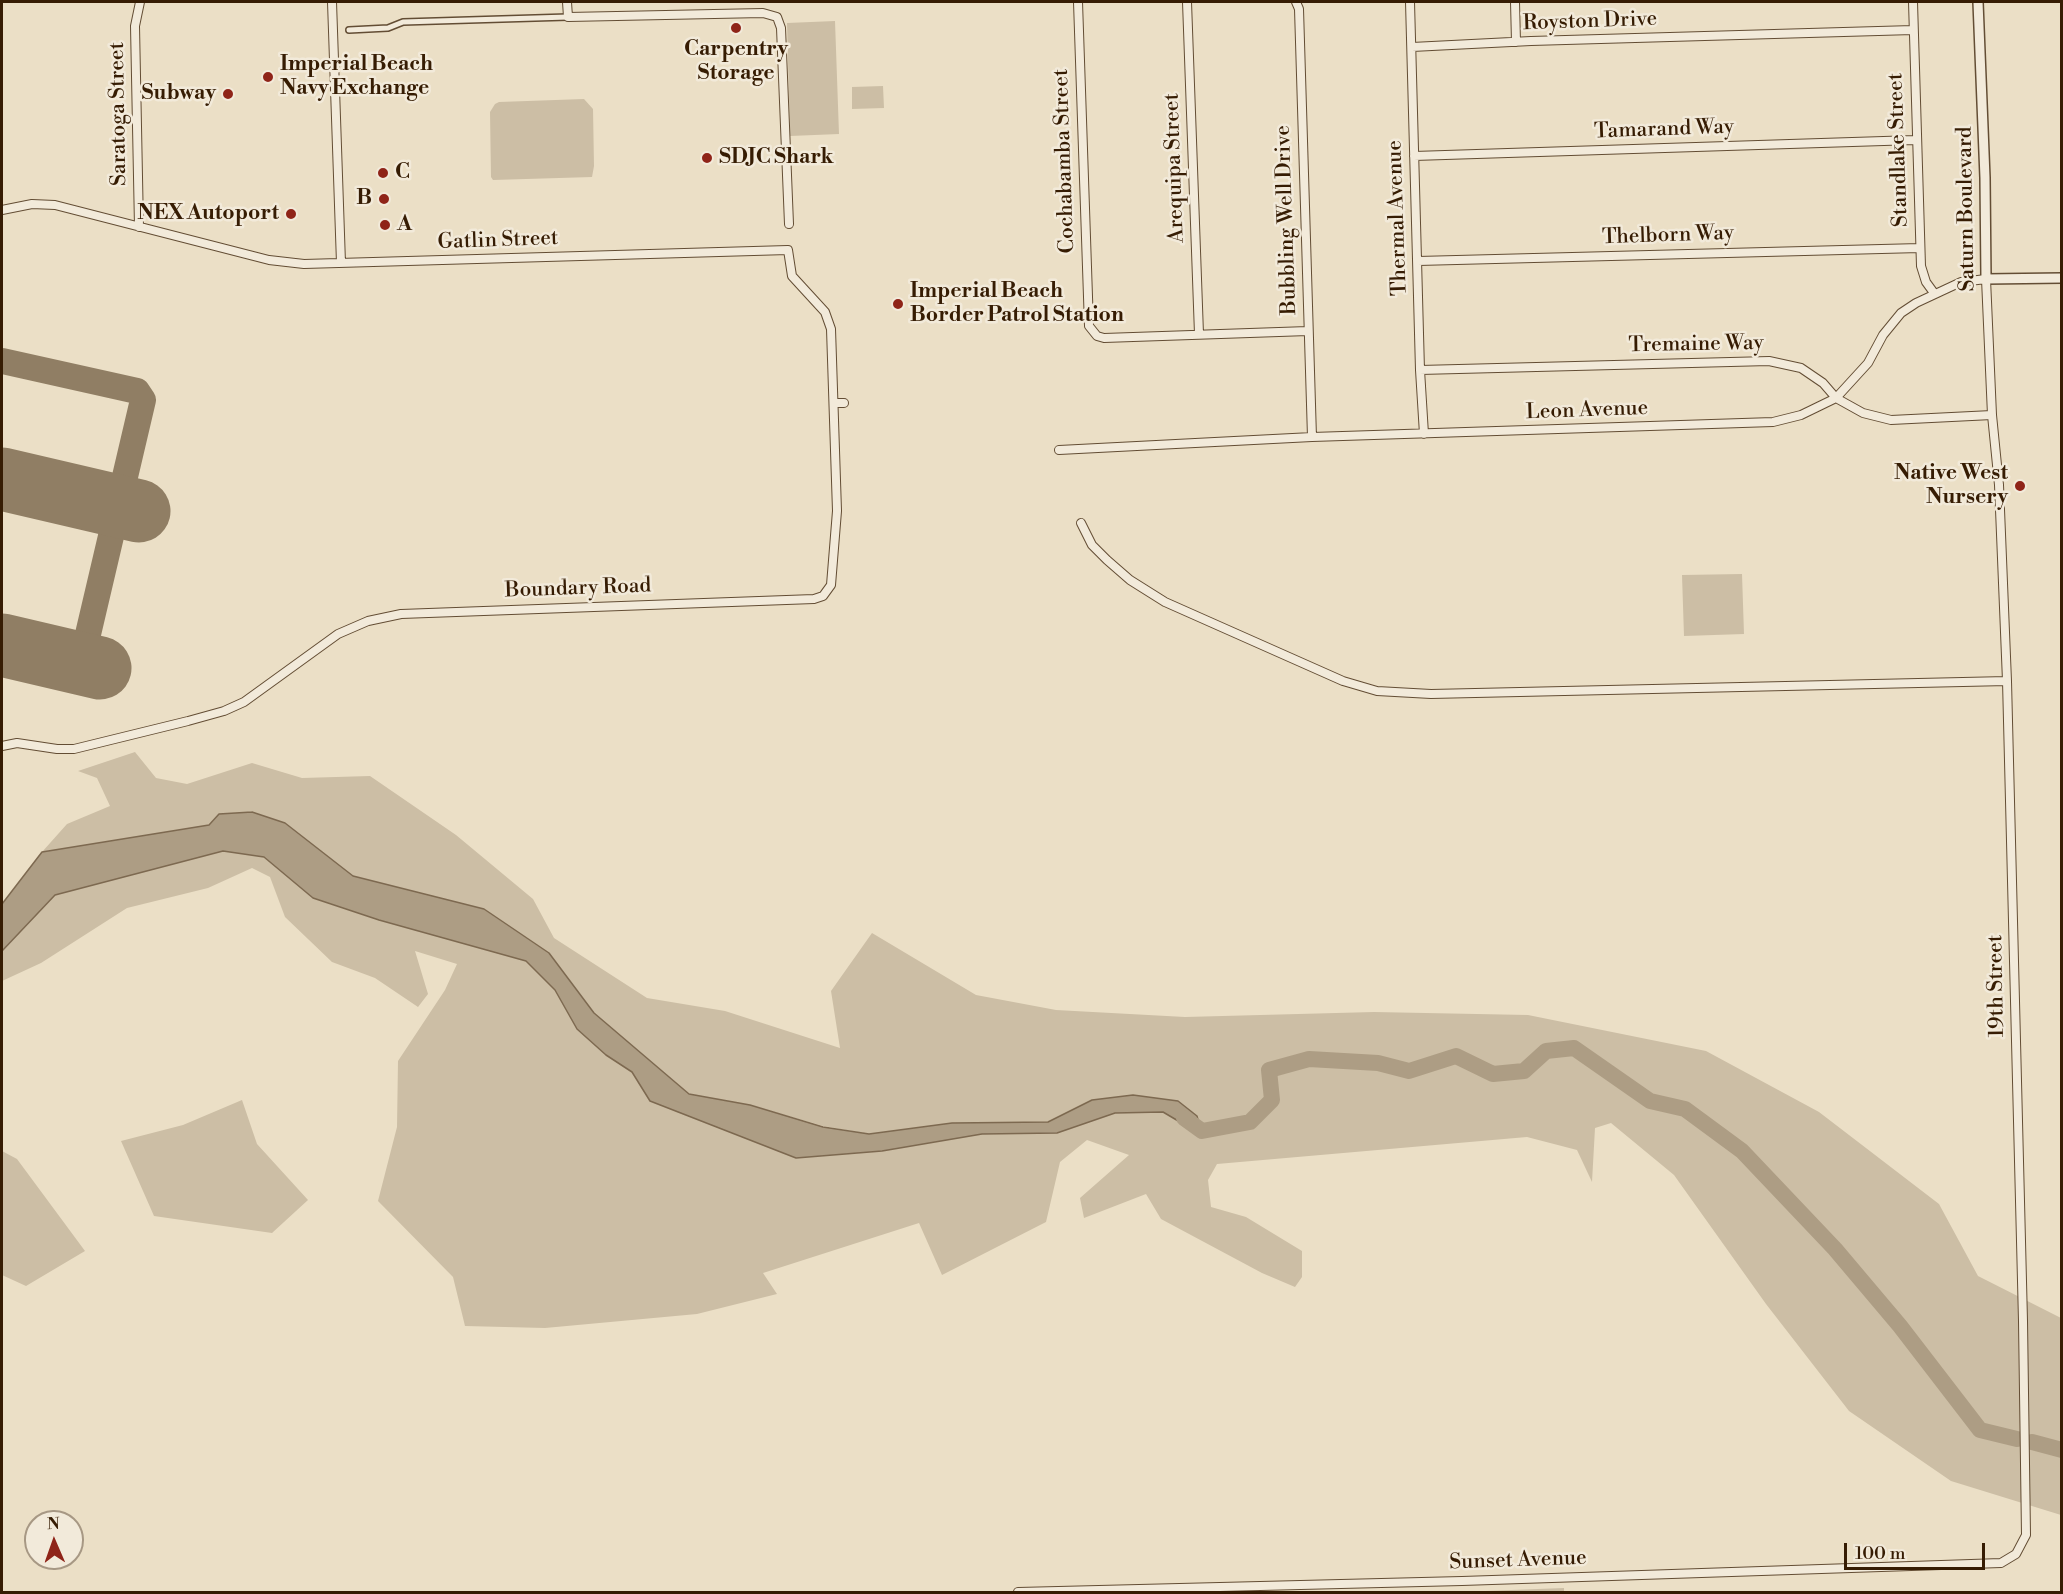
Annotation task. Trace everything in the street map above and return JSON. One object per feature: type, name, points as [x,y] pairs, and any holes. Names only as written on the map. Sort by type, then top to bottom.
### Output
[{"type":"street","name":"Saratoga Street","points":[[139,227],[135,26],[140,2]]},
{"type":"street","points":[[332,2],[340,263]]},
{"type":"street","points":[[567,2],[568,18]]},
{"type":"street","name":"Cochabamba Street","points":[[1078,2],[1089,326],[1097,336],[1104,338],[1199,334]]},
{"type":"street","name":"Arequipa Street","points":[[1187,2],[1199,334]]},
{"type":"street","name":"Bubbling Well Drive","points":[[1296,2],[1299,9],[1312,438]]},
{"type":"street","name":"Thermal Avenue","points":[[1410,2],[1420,370],[1424,434]]},
{"type":"street","points":[[1515,2],[1516,42]]},
{"type":"street","name":"Standlake Street","points":[[1913,2],[1912,30],[1921,266],[1926,282],[1934,293]]},
{"type":"street","name":"Saturn Boulevard","points":[[1978,2],[1992,415]]},
{"type":"street","points":[[349,30],[387,28],[404,22],[763,13],[777,17],[781,28],[789,224]]},
{"type":"street","name":"Royston Drive","points":[[1412,48],[1516,42],[1912,30]]},
{"type":"street","name":"Tamarand Way","points":[[1414,156],[1916,140]]},
{"type":"street","name":"Gatlin Street","points":[[2,210],[44,204],[269,260],[304,264],[788,250]]},
{"type":"street","name":"Thelborn Way","points":[[1418,261],[1920,248]]},
{"type":"street","name":"Boundary Road","points":[[2,746],[17,743],[57,749],[80,748],[224,711],[244,702],[338,634],[368,621],[401,614],[814,599],[823,596],[831,585],[837,511],[833,340],[829,320],[819,304],[792,276],[788,250]]},
{"type":"street","name":"Leon Avenue","points":[[1059,450],[1312,438],[1773,423],[1801,415],[1836,398],[1868,363],[1883,335],[1901,313],[1934,293],[1961,282],[1986,279],[2061,278]]},
{"type":"street","points":[[1199,334],[1308,331]]},
{"type":"street","name":"Tremaine Way","points":[[1420,370],[1769,361],[1801,368],[1823,382],[1836,398],[1863,413],[1891,420],[1992,415]]},
{"type":"street","points":[[834,403],[844,403]]},
{"type":"street","name":"19th Street","points":[[1992,415],[1999,485],[2007,681],[2023,1321],[2026,1535],[2016,1554]]},
{"type":"street","points":[[1081,523],[1092,545],[1107,560],[1130,580],[1156,597],[1343,681],[1377,691],[1431,694],[2007,681]]},
{"type":"street","name":"Sunset Avenue","points":[[1018,1593],[2001,1563],[2016,1554]]},
{"type":"shaded area","points":[[835,21],[839,134],[790,136],[787,23]]},
{"type":"shaded area","points":[[883,86],[884,108],[852,109],[852,87]]},
{"type":"shaded area","points":[[584,99],[593,109],[594,166],[592,177],[493,180],[491,177],[490,112],[495,104]]},
{"type":"shaded area","points":[[1742,574],[1744,634],[1684,636],[1682,575]]},
{"type":"shaded area","points":[[135,752],[156,778],[187,784],[252,763],[302,778],[370,776],[456,835],[533,899],[554,938],[647,998],[725,1011],[840,1048],[831,991],[872,933],[976,995],[1056,1010],[1185,1017],[1374,1012],[1528,1015],[1706,1051],[1819,1112],[1939,1204],[1978,1276],[2061,1318],[2061,1515],[1951,1481],[1849,1411],[1766,1304],[1674,1175],[1611,1123],[1595,1128],[1592,1182],[1577,1150],[1527,1137],[1217,1164],[1208,1180],[1211,1207],[1246,1217],[1302,1251],[1302,1277],[1295,1287],[1262,1273],[1161,1219],[1146,1194],[1084,1218],[1080,1198],[1129,1155],[1087,1140],[1060,1162],[1046,1222],[942,1275],[919,1223],[763,1273],[777,1294],[697,1314],[545,1328],[465,1326],[453,1277],[378,1201],[397,1127],[398,1061],[445,990],[457,964],[415,951],[428,994],[418,1007],[375,978],[332,962],[285,917],[270,877],[252,868],[208,888],[127,908],[41,963],[2,981],[2,951],[55,895],[223,851],[264,857],[313,898],[379,920],[526,961],[555,990],[577,1029],[606,1055],[632,1072],[650,1101],[796,1158],[883,1151],[982,1134],[1057,1133],[1115,1113],[1163,1112],[1202,1135],[1197,1116],[1092,1100],[1048,1122],[952,1123],[869,1134],[823,1126],[750,1105],[689,1094],[594,1013],[549,953],[484,909],[353,876],[285,823],[219,814],[209,825],[42,852],[67,824],[110,806],[97,778],[78,771]]},
{"type":"shaded area","points":[[252,812],[285,823],[353,876],[484,909],[549,953],[594,1013],[689,1094],[750,1105],[823,1127],[869,1134],[952,1123],[1048,1122],[1092,1100],[1133,1095],[1178,1101],[1197,1116],[1202,1135],[1163,1112],[1115,1113],[1057,1133],[982,1134],[882,1151],[796,1158],[650,1101],[632,1072],[606,1055],[577,1029],[555,990],[526,961],[379,920],[313,898],[264,857],[223,851],[55,895],[2,951],[2,904],[42,852],[209,825],[219,814]]},
{"type":"shaded area","points":[[242,1100],[257,1144],[308,1200],[272,1233],[154,1216],[121,1141],[183,1125]]},
{"type":"shaded area","points":[[2,1151],[17,1159],[85,1251],[26,1286],[2,1275]]},
{"type":"shaded area","points":[[1564,1588],[1564,1592],[1459,1592]]},
{"type":"waterway","points":[[1184,1118],[1202,1131],[1250,1122],[1272,1100],[1269,1070],[1309,1059],[1378,1063],[1409,1071],[1456,1056],[1493,1074],[1524,1071],[1546,1051],[1574,1048],[1650,1101],[1685,1109],[1742,1151],[1835,1249],[1900,1326],[1980,1430],[2017,1439]]},
{"type":"waterway","points":[[2032,1442],[2062,1450]]},
{"type":"taxiway","points":[[2,361],[137,391],[143,400],[81,664]]},
{"type":"runway","points":[[2,479],[139,511]]},
{"type":"runway","points":[[2,645],[100,668]]},
{"type":"place","name":"Carpentry Storage","points":[[736,28]]},
{"type":"place","name":"Imperial Beach Navy Exchange","points":[[268,77]]},
{"type":"place","name":"Subway","points":[[228,94]]},
{"type":"place","name":"SDJC Shark","points":[[707,158]]},
{"type":"place","name":"C","points":[[383,173]]},
{"type":"place","name":"B","points":[[384,199]]},
{"type":"place","name":"NEX Autoport","points":[[291,214]]},
{"type":"place","name":"A","points":[[385,225]]},
{"type":"place","name":"Imperial Beach Border Patrol Station","points":[[898,304]]},
{"type":"place","name":"Native West Nursery","points":[[2020,486]]}]
